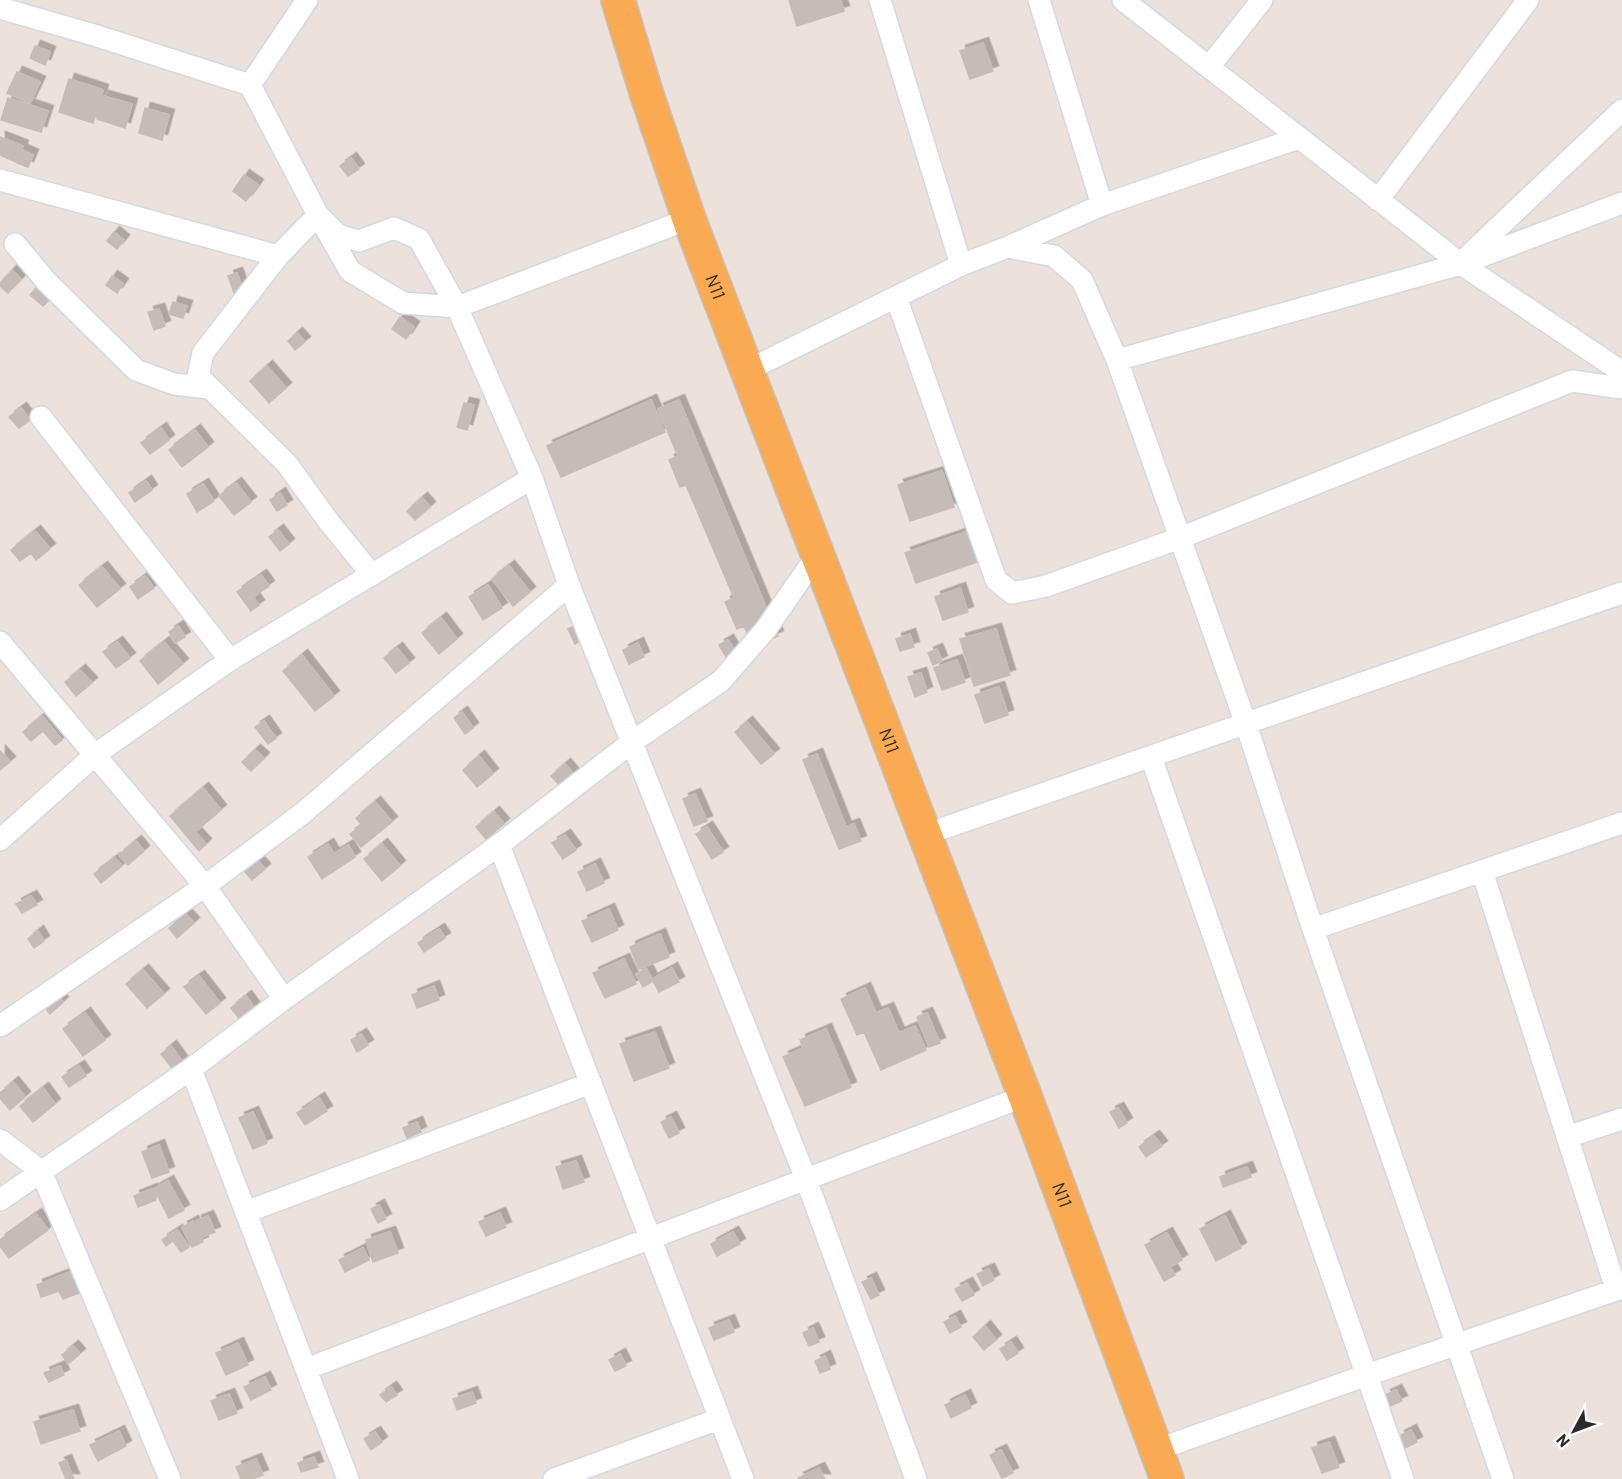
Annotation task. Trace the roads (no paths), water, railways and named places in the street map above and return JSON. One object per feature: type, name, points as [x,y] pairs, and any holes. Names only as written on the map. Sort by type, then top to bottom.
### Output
[{"type":"main road","name":"N11","points":[[618,0],[689,219],[1025,1096],[1162,1465]]},
{"type":"street","points":[[250,86],[307,0]]},
{"type":"street","points":[[879,0],[961,265]]},
{"type":"street","points":[[1039,0],[1102,204]]},
{"type":"street","points":[[1123,0],[1461,264],[1622,372]]},
{"type":"street","points":[[1209,67],[1262,0]]},
{"type":"street","points":[[1378,200],[1528,0]]},
{"type":"street","points":[[0,8],[94,35],[250,86],[350,271],[404,303],[457,307],[689,219]]},
{"type":"street","points":[[1461,264],[1622,110]]},
{"type":"street","points":[[748,370],[961,265],[1008,247],[1102,204],[1299,138]]},
{"type":"street","points":[[0,180],[278,256]]},
{"type":"street","points":[[1117,360],[1461,264],[1622,203]]},
{"type":"street","points":[[318,215],[278,256],[202,353],[198,376],[287,464],[329,522],[372,575]]},
{"type":"street","points":[[318,215],[338,235],[359,241],[394,228],[419,239],[457,307],[532,478],[569,585],[806,1179],[916,1479]]},
{"type":"street","points":[[15,244],[47,282],[136,370],[174,384],[209,388]]},
{"type":"street","points":[[1008,247],[1054,256],[1082,280],[1117,360],[1246,724],[1313,929],[1503,1479]]},
{"type":"street","points":[[896,297],[996,580],[1012,592],[1046,585],[1180,538],[1572,381],[1622,388]]},
{"type":"street","points":[[41,417],[230,660]]},
{"type":"street","points":[[0,840],[96,754],[230,660],[532,478]]},
{"type":"street","points":[[0,1200],[191,1069],[499,844],[632,742],[721,681],[766,629],[818,554]]},
{"type":"street","points":[[0,1026],[205,886],[303,813],[569,585]]},
{"type":"street","points":[[924,835],[1622,593]]},
{"type":"street","points":[[0,642],[205,886],[284,999]]},
{"type":"street","points":[[1151,757],[1403,1479]]},
{"type":"street","points":[[1313,929],[1622,823]]},
{"type":"street","points":[[499,844],[742,1479]]},
{"type":"street","points":[[1162,1465],[1367,1375],[1619,1288],[1567,1137],[1482,871]]},
{"type":"street","points":[[191,1069],[348,1479]]},
{"type":"street","points":[[246,1212],[591,1083]]},
{"type":"street","points":[[306,1369],[1025,1096]]},
{"type":"street","points":[[1567,1137],[1622,1119]]},
{"type":"street","points":[[0,1140],[41,1171],[170,1479]]},
{"type":"street","points":[[554,1479],[719,1419]]}]
